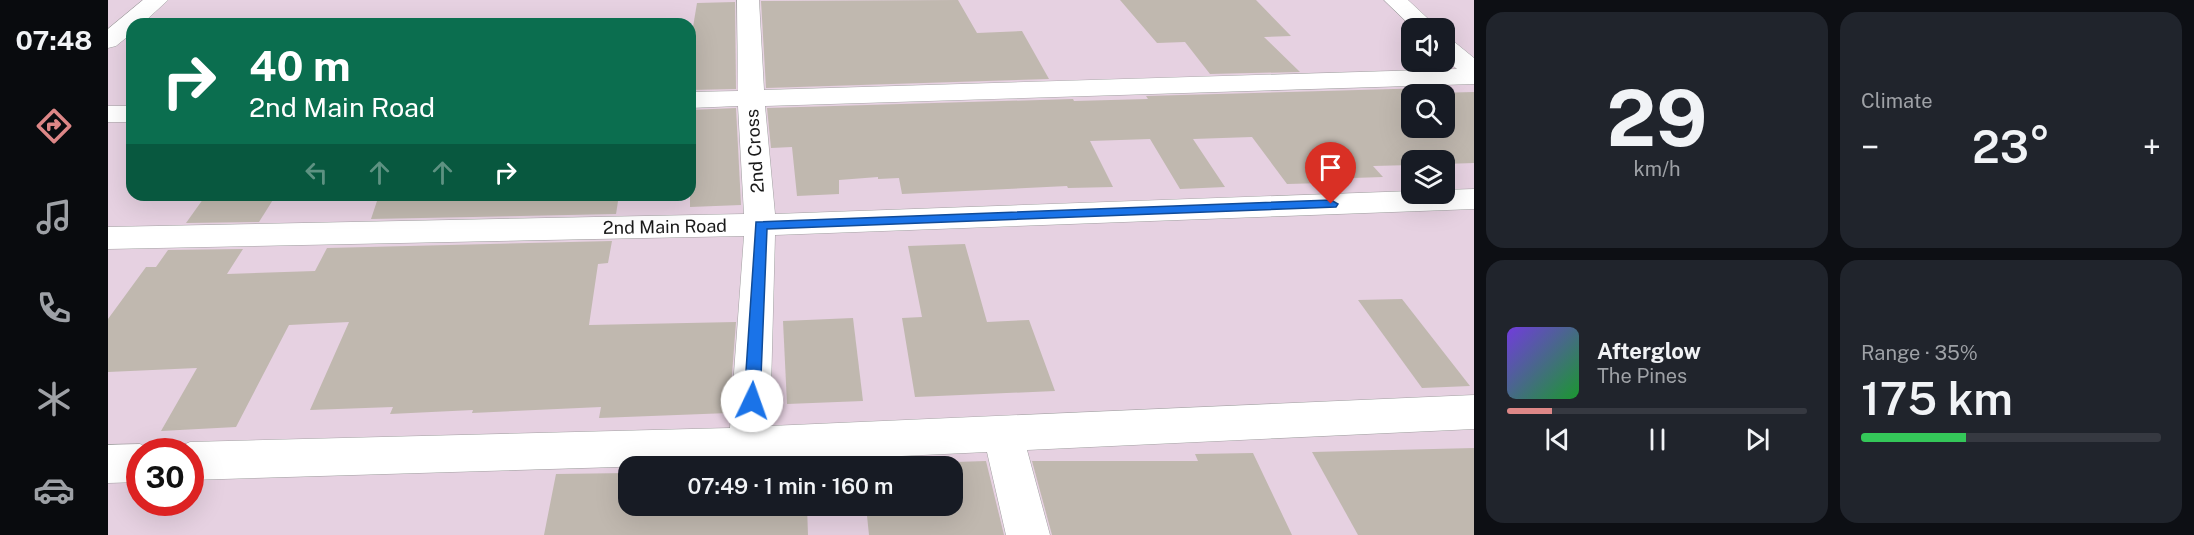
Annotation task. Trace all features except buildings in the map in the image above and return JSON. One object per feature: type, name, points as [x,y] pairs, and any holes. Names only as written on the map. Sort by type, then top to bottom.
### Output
[{"type":"street","points":[[135,18],[157,0]]},
{"type":"street","name":"2nd Cross","points":[[748,0],[751,98],[760,225],[749,445]]},
{"type":"street","points":[[1395,0],[1415,18]]},
{"type":"street","points":[[108,40],[126,25]]},
{"type":"street","points":[[1455,55],[1474,71]]},
{"type":"street","points":[[696,100],[1474,76]]},
{"type":"street","points":[[108,114],[126,114]]},
{"type":"street","name":"2nd Main Road","points":[[111,241],[760,225],[1474,199]]},
{"type":"street","points":[[204,461],[749,445],[1474,412]]},
{"type":"street","points":[[1003,435],[1028,535]]},
{"type":"street","points":[[108,464],[126,463]]},
{"type":"shaded area","points":[[108,0],[1474,0],[1474,535],[108,535]]},
{"type":"route","points":[[752,401],[760,225],[1331,204]]}]
